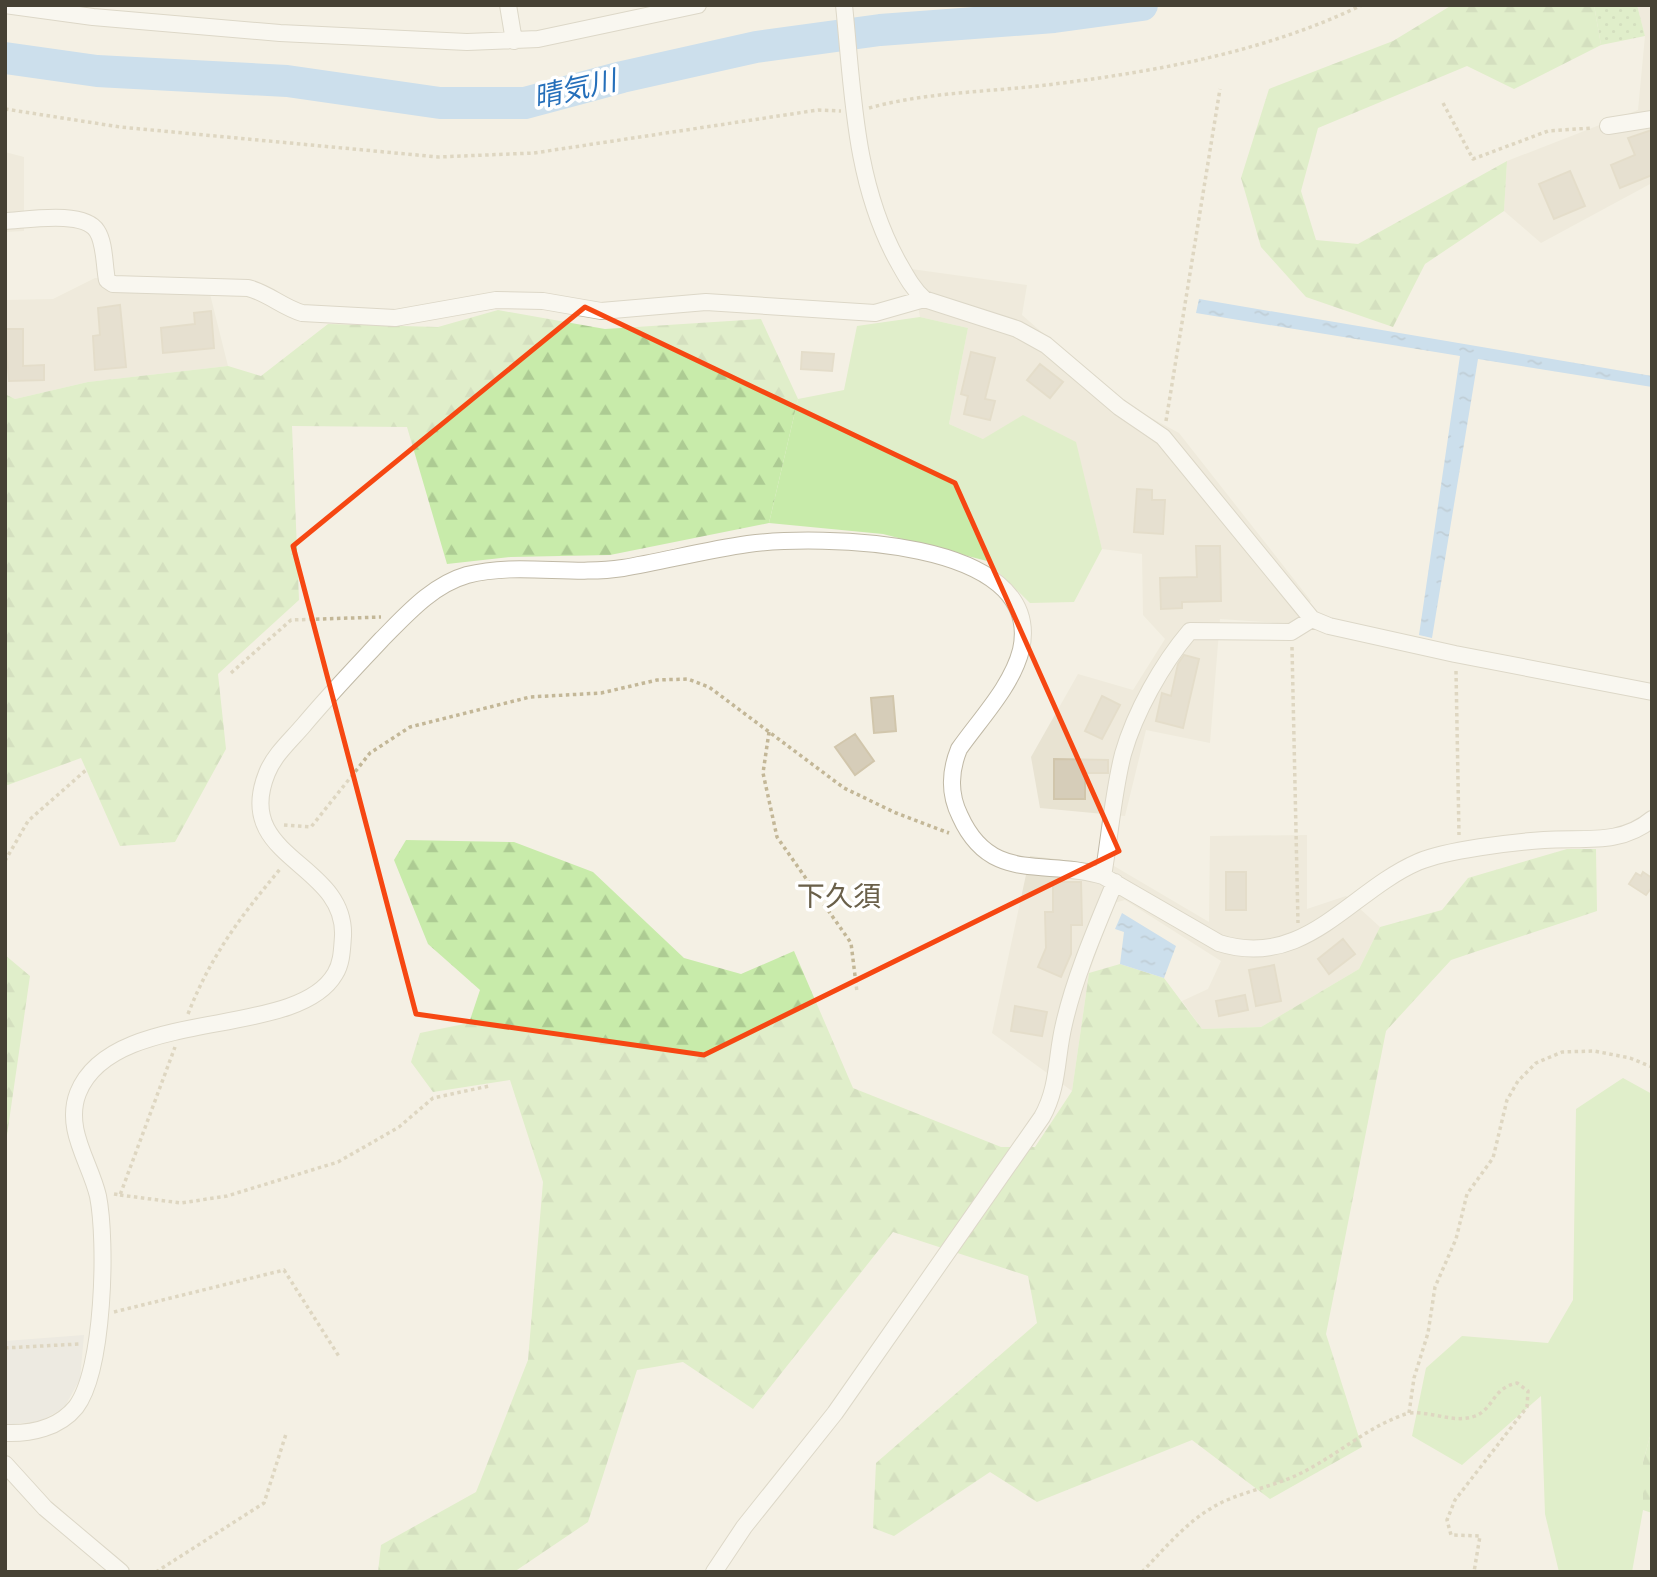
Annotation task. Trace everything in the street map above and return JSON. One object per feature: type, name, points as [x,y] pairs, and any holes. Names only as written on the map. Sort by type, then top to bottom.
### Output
[{"type":"street","points":[[5,5],[93,17],[280,33],[467,42],[538,39],[698,5]]},
{"type":"street","points":[[508,5],[514,41]]},
{"type":"street","points":[[844,5],[855,125],[870,198],[885,238],[914,289],[924,299],[1017,330],[1036,340],[1119,407],[1163,437],[1312,619],[1329,626],[1455,654],[1652,692]]},
{"type":"street","points":[[1608,126],[1652,118]]},
{"type":"street","points":[[5,221],[62,218],[90,224],[97,230],[107,280],[113,284],[248,288],[261,291],[288,309],[302,313],[395,318],[496,300],[543,301],[601,311],[706,302],[875,313],[924,299]]},
{"type":"street","points":[[5,1433],[45,1429],[74,1410],[91,1374],[103,1272],[102,1223],[97,1193],[75,1130],[74,1107],[79,1091],[92,1070],[113,1053],[139,1042],[299,1001],[318,992],[335,975],[342,953],[344,925],[339,902],[320,880],[289,858],[275,843],[267,827],[263,796],[267,773],[280,752],[404,616],[430,594],[462,576],[496,570],[578,572],[618,568],[750,544],[814,541],[886,546],[963,563],[997,580],[1008,593],[1017,609],[1022,640],[1011,675],[959,748],[955,758],[952,786],[956,808],[969,836],[981,849],[1000,860],[1022,866],[1087,871],[1109,879],[1219,943],[1237,948],[1268,948],[1300,939],[1330,923],[1384,881],[1419,862],[1459,851],[1544,840],[1601,839],[1626,835],[1652,819]]},
{"type":"street","points":[[714,1572],[744,1527],[835,1413],[1052,1101],[1064,1022],[1109,879],[1124,753],[1144,705],[1179,643],[1190,631],[1291,632],[1312,619]]},
{"type":"street","points":[[5,1464],[46,1508],[121,1572]]},
{"type":"path","points":[[5,110],[120,127],[438,157],[534,153],[818,110],[855,111],[886,103],[1076,82],[1243,50],[1362,5]]},
{"type":"path","points":[[1163,437],[1220,89]]},
{"type":"path","points":[[1443,103],[1472,159],[1548,131],[1608,126]]},
{"type":"path","points":[[231,673],[291,621],[404,616]]},
{"type":"path","points":[[1291,632],[1300,939]]},
{"type":"path","points":[[1455,654],[1459,851]]},
{"type":"path","points":[[267,827],[311,827],[370,752],[410,727],[530,697],[601,693],[657,680],[688,679],[709,687],[844,788],[896,813],[950,833],[969,836]]},
{"type":"path","points":[[769,732],[763,773],[777,836],[851,943],[857,992]]},
{"type":"path","points":[[5,861],[28,821],[86,770]]},
{"type":"path","points":[[1409,1413],[1413,1378],[1428,1333],[1435,1287],[1456,1239],[1467,1195],[1493,1158],[1507,1100],[1518,1081],[1536,1063],[1562,1052],[1594,1051],[1630,1058],[1652,1067]]},
{"type":"path","points":[[121,1195],[181,1203],[227,1196],[338,1162],[399,1127],[433,1098],[489,1086]]},
{"type":"path","points":[[98,1316],[284,1270],[340,1358]]},
{"type":"path","points":[[5,1348],[95,1344]]},
{"type":"path","points":[[1142,1572],[1184,1528],[1226,1500],[1305,1472],[1392,1418],[1409,1413],[1428,1412],[1461,1420],[1479,1415],[1503,1386],[1517,1383],[1528,1391],[1527,1407],[1455,1500],[1447,1520],[1451,1535],[1480,1536],[1474,1572]]},
{"type":"path","points":[[156,1572],[264,1503],[286,1434]]},
{"type":"highlighted area","points":[[585,307],[955,483],[1119,851],[704,1055],[416,1014],[293,546]]},
{"type":"shaded area","points":[[1637,5],[1652,5],[1652,183],[1541,243],[1504,211],[1507,161],[1638,110],[1645,36]]},
{"type":"shaded area","points":[[5,152],[24,157],[24,231],[5,232]]},
{"type":"shaded area","points":[[911,269],[1027,285],[1022,315],[1122,402],[1179,433],[1311,601],[1293,624],[1220,619],[1210,743],[1146,730],[1125,816],[1040,808],[1031,757],[1078,674],[1133,690],[1165,639],[1143,615],[1142,554],[1102,549],[1075,442],[983,439],[949,424],[968,328],[920,317]]},
{"type":"shaded area","points":[[95,278],[207,282],[228,366],[88,382],[15,399],[5,394],[5,300],[53,299]]},
{"type":"shaded area","points":[[1307,835],[1307,909],[1346,896],[1380,927],[1359,969],[1261,1027],[1202,1029],[1182,1001],[1208,989],[1221,961],[1125,900],[1114,903],[1089,973],[1072,1091],[992,1033],[1030,856],[1114,866],[1209,922],[1210,836]]},
{"type":"shaded area","points":[[84,1335],[80,1379],[64,1408],[40,1421],[5,1425],[5,1341]]},
{"type":"green space","points":[[1452,5],[1594,5],[1601,45],[1514,89],[1467,66],[1318,128],[1301,191],[1316,240],[1358,244],[1507,161],[1504,211],[1425,264],[1393,327],[1306,297],[1261,247],[1241,178],[1269,89],[1393,41]]},
{"type":"green space","points":[[1594,5],[1637,5],[1645,36],[1601,45]]},
{"type":"green space","points":[[498,310],[605,329],[761,319],[798,399],[769,523],[610,555],[511,557],[447,564],[407,427],[292,426],[299,600],[218,674],[226,749],[175,842],[120,846],[81,758],[5,786],[5,394],[15,399],[88,382],[228,366],[261,376],[328,324],[438,327]]},
{"type":"green space","points":[[920,317],[968,328],[949,424],[983,439],[1023,415],[1076,442],[1102,549],[1074,602],[1030,603],[987,561],[883,534],[769,523],[798,399],[844,390],[857,326]]},
{"type":"green space","points":[[406,840],[514,842],[593,872],[684,958],[741,974],[794,951],[853,1088],[1001,1147],[1035,1147],[1072,1091],[1089,973],[1120,964],[1164,978],[1202,1029],[1261,1027],[1359,969],[1380,927],[1442,910],[1468,878],[1567,849],[1596,849],[1597,911],[1451,960],[1386,1031],[1326,1334],[1362,1447],[1270,1499],[1192,1440],[1037,1502],[990,1472],[894,1536],[873,1528],[876,1463],[1037,1323],[1028,1276],[893,1232],[753,1409],[683,1362],[637,1370],[588,1522],[514,1572],[378,1572],[381,1545],[476,1492],[528,1360],[543,1182],[510,1080],[433,1092],[411,1062],[420,1033],[469,1023],[480,990],[428,944],[394,860]]},
{"type":"green space","points":[[5,955],[30,976],[5,1149]]},
{"type":"green space","points":[[1623,1078],[1652,1094],[1652,1429],[1643,1462],[1643,1510],[1632,1572],[1559,1572],[1545,1514],[1541,1396],[1462,1465],[1412,1436],[1426,1368],[1462,1336],[1548,1343],[1573,1300],[1576,1109]]},
{"type":"green space","points":[[1652,1429],[1652,1513],[1643,1510],[1643,1462]]},
{"type":"water","points":[[1199,299],[1652,376],[1652,387],[1478,359],[1432,638],[1419,635],[1460,356],[1196,313]]},
{"type":"water","points":[[1122,913],[1176,946],[1164,978],[1120,964],[1124,932],[1115,929]]},
{"type":"building","points":[[1652,130],[1652,175],[1620,188],[1611,165],[1635,155],[1628,138]]},
{"type":"building","points":[[1570,171],[1585,206],[1554,219],[1539,184]]},
{"type":"building","points":[[120,305],[126,367],[95,370],[93,336],[100,335],[98,308]]},
{"type":"building","points":[[211,311],[214,348],[163,353],[161,328],[195,324],[194,313]]},
{"type":"building","points":[[5,329],[23,329],[23,366],[44,365],[44,380],[9,381]]},
{"type":"building","points":[[802,352],[834,354],[832,371],[801,369]]},
{"type":"building","points":[[971,352],[995,358],[985,399],[995,401],[990,420],[964,414],[968,396],[961,394]]},
{"type":"building","points":[[1040,364],[1063,382],[1050,398],[1027,380]]},
{"type":"building","points":[[1137,489],[1152,490],[1152,500],[1165,500],[1163,534],[1134,532]]},
{"type":"building","points":[[1196,546],[1220,546],[1221,601],[1182,602],[1182,608],[1161,609],[1160,578],[1197,577]]},
{"type":"building","points":[[1184,655],[1199,659],[1183,728],[1156,721],[1162,693],[1171,696],[1178,664]]},
{"type":"building","points":[[893,696],[896,731],[874,733],[871,698]]},
{"type":"building","points":[[1102,696],[1120,705],[1102,739],[1085,731]]},
{"type":"building","points":[[855,734],[874,761],[855,775],[835,747]]},
{"type":"building","points":[[1054,759],[1108,760],[1108,773],[1085,773],[1085,799],[1054,799]]},
{"type":"building","points":[[1226,872],[1246,872],[1246,910],[1226,910]]},
{"type":"building","points":[[1643,872],[1652,878],[1652,887],[1646,895],[1629,884],[1636,873],[1641,876]]},
{"type":"building","points":[[1053,882],[1081,882],[1082,925],[1071,925],[1071,954],[1061,977],[1038,967],[1046,948],[1045,912],[1053,912]]},
{"type":"building","points":[[1343,939],[1355,954],[1329,974],[1318,959]]},
{"type":"building","points":[[1274,965],[1281,1001],[1256,1006],[1249,970]]},
{"type":"building","points":[[1245,995],[1248,1010],[1219,1016],[1216,1001]]},
{"type":"building","points":[[1015,1006],[1047,1012],[1042,1036],[1011,1031]]},
{"type":"waterway","name":"晴気川","points":[[5,58],[97,71],[287,81],[440,103],[525,103],[622,77],[756,47],[880,30],[1054,17],[1142,5]]},
{"type":"district","name":"下久須","points":[[839,897]]}]
